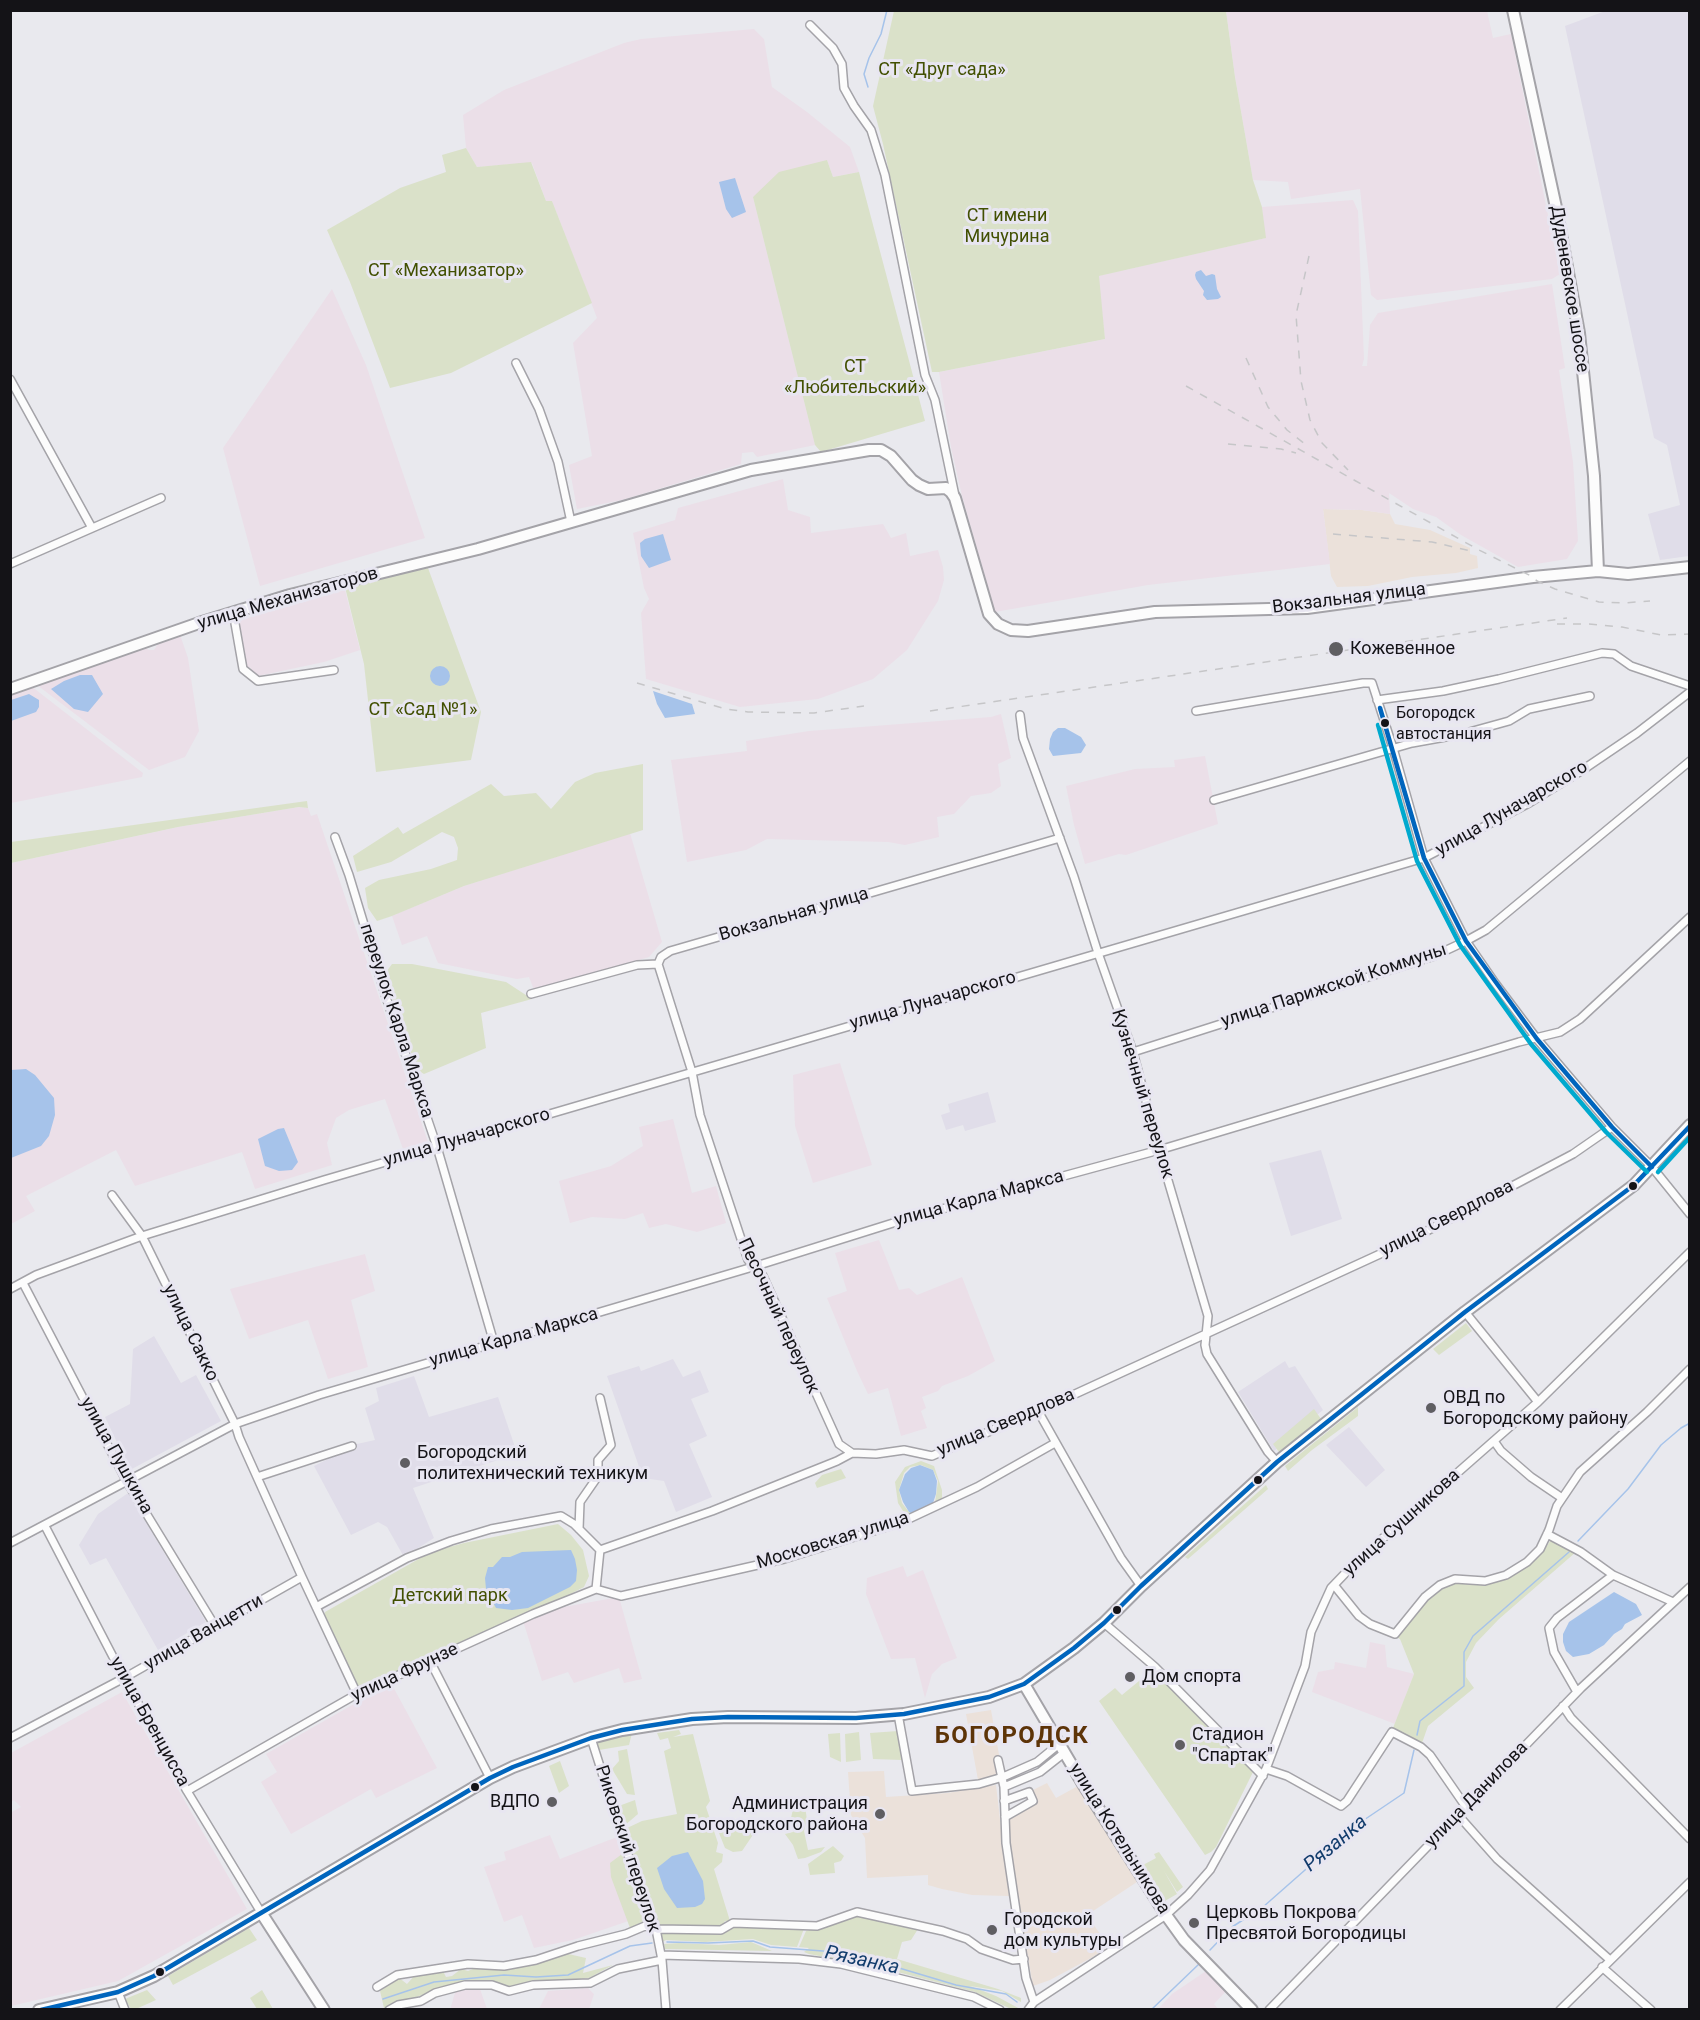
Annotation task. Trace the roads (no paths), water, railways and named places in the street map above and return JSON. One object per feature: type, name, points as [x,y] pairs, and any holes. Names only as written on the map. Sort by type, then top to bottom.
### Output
[{"type":"street","name":"Дуденевское шоссе","points":[[1513,10],[1557,212],[1579,333],[1594,476],[1598,571]]},
{"type":"street","points":[[810,25],[833,48],[842,64],[844,88],[871,130],[881,164],[925,375],[934,400],[955,498]]},
{"type":"street","points":[[516,363],[539,409],[558,462],[571,522]]},
{"type":"street","points":[[10,379],[92,528]]},
{"type":"street","name":"улица Механизаторов","points":[[10,689],[233,612],[290,595],[478,549],[752,470],[869,450],[881,450],[891,456],[919,485],[928,489],[946,488],[955,498]]},
{"type":"street","points":[[10,564],[161,498]]},
{"type":"street","name":"Вокзальная улица","points":[[955,498],[989,614],[998,624],[1011,630],[1028,631],[1155,612],[1307,608],[1431,590],[1598,571],[1628,574],[1689,567]]},
{"type":"street","points":[[233,612],[243,669],[258,681],[334,670]]},
{"type":"street","points":[[1377,700],[1443,691],[1602,653],[1614,654],[1631,666],[1689,686]]},
{"type":"street","points":[[1196,711],[1372,683],[1394,748],[1424,858],[1466,940],[1494,983],[1537,1039],[1612,1127],[1652,1167],[1689,1214]]},
{"type":"street","name":"улица Луначарского","points":[[10,1289],[36,1275],[142,1236],[692,1071],[1424,858],[1529,803],[1636,734],[1689,692]]},
{"type":"street","points":[[1215,800],[1394,748],[1462,734],[1509,721],[1529,709],[1590,696]]},
{"type":"street","name":"Кузнечный переулок","points":[[1020,715],[1023,738],[1060,838],[1132,1052],[1208,1316],[1204,1345],[1207,1354],[1276,1462]]},
{"type":"street","name":"улица Парижской Коммуны","points":[[1132,1052],[1434,956],[1486,930],[1689,761]]},
{"type":"street","name":"переулок Карла Маркса","points":[[335,837],[437,1147],[494,1343]]},
{"type":"street","name":"Вокзальная улица","points":[[531,994],[637,965],[658,964],[661,957],[670,951],[1060,838]]},
{"type":"street","name":"улица Карла Маркса","points":[[10,1543],[235,1424],[319,1395],[756,1266],[909,1218],[1159,1150],[1519,1042],[1560,1032],[1580,1019],[1689,916]]},
{"type":"street","name":"Песочный переулок","points":[[658,964],[692,1071],[700,1115],[748,1260],[763,1276],[839,1444],[852,1453]]},
{"type":"street","points":[[39,2010],[118,1992],[154,1976],[490,1778],[591,1738],[632,1728],[692,1719],[856,1718],[898,1714],[988,1697],[1024,1684],[1104,1623],[1276,1462],[1465,1312],[1634,1185],[1689,1125]]},
{"type":"street","name":"улица Свердлова","points":[[600,1550],[712,1511],[852,1453],[876,1454],[904,1450],[932,1456],[1038,1411],[1404,1243],[1573,1154],[1612,1127]]},
{"type":"street","name":"улица Сакко","points":[[112,1195],[142,1236],[235,1424],[302,1577],[357,1694]]},
{"type":"street","name":"улица Сушникова","points":[[1034,2001],[1166,1915],[1210,1870],[1264,1773],[1305,1666],[1311,1632],[1334,1585],[1357,1561],[1538,1401],[1689,1252]]},
{"type":"street","name":"улица Пушкина","points":[[23,1283],[127,1482],[215,1626]]},
{"type":"street","points":[[1465,1312],[1538,1401]]},
{"type":"street","points":[[1334,1585],[1359,1616],[1370,1624],[1395,1634],[1425,1597],[1440,1585],[1455,1579],[1485,1581],[1506,1575],[1527,1562],[1540,1550],[1557,1506],[1580,1472],[1647,1412],[1689,1369]]},
{"type":"street","points":[[579,1529],[580,1503],[598,1476],[598,1460],[611,1444],[600,1398]]},
{"type":"street","points":[[1038,1411],[1121,1558],[1141,1586]]},
{"type":"street","points":[[1494,1441],[1501,1451],[1531,1477],[1562,1498]]},
{"type":"street","name":"Московская улица","points":[[596,1589],[621,1596],[784,1559],[902,1522],[977,1487],[1055,1443]]},
{"type":"street","points":[[257,1477],[352,1446]]},
{"type":"street","points":[[316,1606],[400,1562],[451,1541],[491,1529],[561,1516],[579,1529],[600,1550],[596,1589]]},
{"type":"street","name":"улица Бренцисса","points":[[45,1526],[124,1678],[187,1791],[262,1914]]},
{"type":"street","points":[[1547,1534],[1581,1552],[1613,1575],[1673,1602]]},
{"type":"street","points":[[1577,1692],[1554,1652],[1549,1628],[1557,1618],[1613,1575]]},
{"type":"street","name":"улица Ванцетти","points":[[10,1738],[124,1678],[302,1577]]},
{"type":"street","name":"улица Данилова","points":[[1269,2010],[1563,1706],[1689,1587]]},
{"type":"street","name":"улица Фрунзе","points":[[187,1791],[357,1694],[533,1614],[596,1589]]},
{"type":"street","points":[[1104,1623],[1163,1675],[1264,1773],[1287,1776],[1341,1806],[1347,1801],[1392,1732],[1421,1747],[1430,1755],[1466,1807]]},
{"type":"street","points":[[430,1661],[490,1778]]},
{"type":"street","name":"улица Котельникова","points":[[1024,1684],[1166,1915],[1184,1940],[1252,2010]]},
{"type":"street","points":[[1563,1706],[1571,1718],[1689,1839]]},
{"type":"street","points":[[898,1714],[912,1791],[979,1784],[1003,1777],[1062,1748]]},
{"type":"street","name":"Риковский переулок","points":[[591,1738],[631,1864],[656,1929],[662,1958],[666,2010]]},
{"type":"street","points":[[1004,1787],[1040,1772],[1062,1748]]},
{"type":"street","points":[[998,1760],[1003,1777],[1006,1843],[1026,1978],[1034,2001],[1028,2010]]},
{"type":"street","points":[[1004,1801],[1029,1792],[1033,1801],[1005,1817]]},
{"type":"street","points":[[1458,1815],[1497,1859],[1610,1960]]},
{"type":"street","points":[[1560,2010],[1689,1882]]},
{"type":"street","points":[[377,1987],[397,1975],[468,1964],[504,1966],[536,1960],[626,1934],[645,1926],[656,1929],[721,1930],[733,1923],[817,1926],[857,1912],[943,1931],[967,1939],[981,1949],[1013,1960],[1024,1959]]},
{"type":"street","points":[[262,1914],[324,2010]]},
{"type":"street","points":[[389,2010],[398,2005],[421,2001],[435,1993],[465,1985],[492,1985],[510,1991],[533,1985],[590,1983],[618,1969],[662,1958],[800,1959],[841,1964],[974,1997],[1000,2010]]},
{"type":"street","points":[[1602,1967],[1651,2010]]},
{"type":"street","points":[[118,1992],[125,2010]]},
{"type":"water","points":[[735,178],[746,212],[732,218],[726,209],[719,182]]},
{"type":"water","points":[[1201,270],[1206,276],[1215,275],[1221,297],[1218,299],[1207,300],[1203,295],[1204,291],[1195,275]]},
{"type":"water","points":[[663,534],[671,560],[649,568],[641,556],[640,543],[645,539]]},
{"type":"water","points":[[440,666],[447,669],[450,676],[447,683],[440,686],[433,683],[430,676],[433,669]]},
{"type":"water","points":[[80,675],[92,675],[103,694],[88,712],[74,709],[51,689]]},
{"type":"water","points":[[653,691],[692,704],[695,714],[665,718]]},
{"type":"water","points":[[29,694],[39,700],[36,712],[11,721],[11,700]]},
{"type":"water","points":[[1058,728],[1065,728],[1081,737],[1086,745],[1081,753],[1053,756],[1049,749],[1050,739]]},
{"type":"water","points":[[26,1069],[35,1075],[54,1098],[55,1115],[49,1136],[41,1146],[11,1158],[11,1070]]},
{"type":"water","points":[[284,1128],[298,1162],[292,1170],[279,1171],[265,1166],[258,1139]]},
{"type":"water","points":[[920,1465],[933,1470],[937,1481],[936,1494],[932,1506],[915,1515],[909,1512],[899,1490],[905,1474],[911,1468]]},
{"type":"water","points":[[571,1550],[577,1570],[576,1581],[570,1587],[528,1608],[512,1610],[496,1608],[486,1589],[485,1578],[488,1567],[493,1567],[502,1557],[510,1557],[522,1552]]},
{"type":"water","points":[[1614,1592],[1636,1604],[1642,1615],[1625,1624],[1604,1645],[1589,1654],[1573,1657],[1566,1651],[1563,1642],[1563,1634],[1569,1622]]},
{"type":"water","points":[[688,1852],[703,1881],[705,1899],[702,1904],[695,1907],[677,1908],[664,1889],[657,1868],[672,1856]]},
{"type":"waterway","points":[[868,87],[864,74],[881,34],[887,10]]},
{"type":"waterway","name":"Рязанка","points":[[1578,1541],[1628,1489],[1661,1445],[1690,1423]]},
{"type":"waterway","name":"Рязанка","points":[[1417,1735],[1420,1721],[1464,1686],[1464,1652],[1473,1636],[1569,1552]]},
{"type":"waterway","name":"Рязанка","points":[[1210,1950],[1232,1927],[1263,1907],[1355,1826],[1404,1793],[1414,1750]]},
{"type":"waterway","name":"Рязанка","points":[[667,1942],[753,1941],[770,1947],[849,1953],[956,1985],[1006,1994],[1017,2002]]},
{"type":"waterway","name":"Рязанка","points":[[383,1999],[434,1982],[504,1975],[536,1977],[568,1975],[630,1946],[652,1943]]},
{"type":"waterway","name":"Рязанка","points":[[1151,2010],[1199,1964]]},
{"type":"railway","points":[[1309,256],[1296,315],[1301,381],[1310,420],[1322,443],[1348,470]]},
{"type":"railway","points":[[1246,358],[1268,407],[1287,430],[1305,444]]},
{"type":"railway","points":[[1186,386],[1537,581],[1555,589],[1599,602],[1650,601]]},
{"type":"railway","points":[[1228,444],[1281,449],[1296,453]]},
{"type":"railway","points":[[1333,534],[1432,542],[1471,551]]},
{"type":"railway","points":[[930,711],[1567,618]]},
{"type":"railway","points":[[1557,624],[1622,627],[1661,635],[1690,634]]},
{"type":"railway","points":[[637,683],[726,709],[748,712],[814,713],[864,706]]},
{"type":"place","name":"Кожевенное","points":[[1336,649]]},
{"type":"place","name":"Богородск автостанция","points":[[1385,723]]},
{"type":"place","name":"ОВД по Богородскому району","points":[[1431,1408]]},
{"type":"place","name":"Богородский политехнический техникум","points":[[405,1463]]},
{"type":"place","name":"Дом спорта","points":[[1130,1677]]},
{"type":"place","name":"Стадион \"Спартак\"","points":[[1180,1745]]},
{"type":"place","name":"ВДПО","points":[[552,1802]]},
{"type":"place","name":"Администрация Богородского района","points":[[880,1814]]},
{"type":"place","name":"Церковь Покрова Пресвятой Богородицы","points":[[1194,1923]]},
{"type":"place","name":"Городской дом культуры","points":[[992,1930]]},
{"type":"district","name":"БОГОРОДСК","points":[[1012,1737]]},
{"type":"park label","name":"СТ «Друг сада»","points":[[942,70]]},
{"type":"park label","name":"СТ имени Мичурина","points":[[1007,226]]},
{"type":"park label","name":"СТ «Механизатор»","points":[[446,271]]},
{"type":"park label","name":"СТ «Любительский»","points":[[855,377]]},
{"type":"park label","name":"СТ «Сад №1»","points":[[423,710]]},
{"type":"park label","name":"Детский парк","points":[[450,1596]]}]
